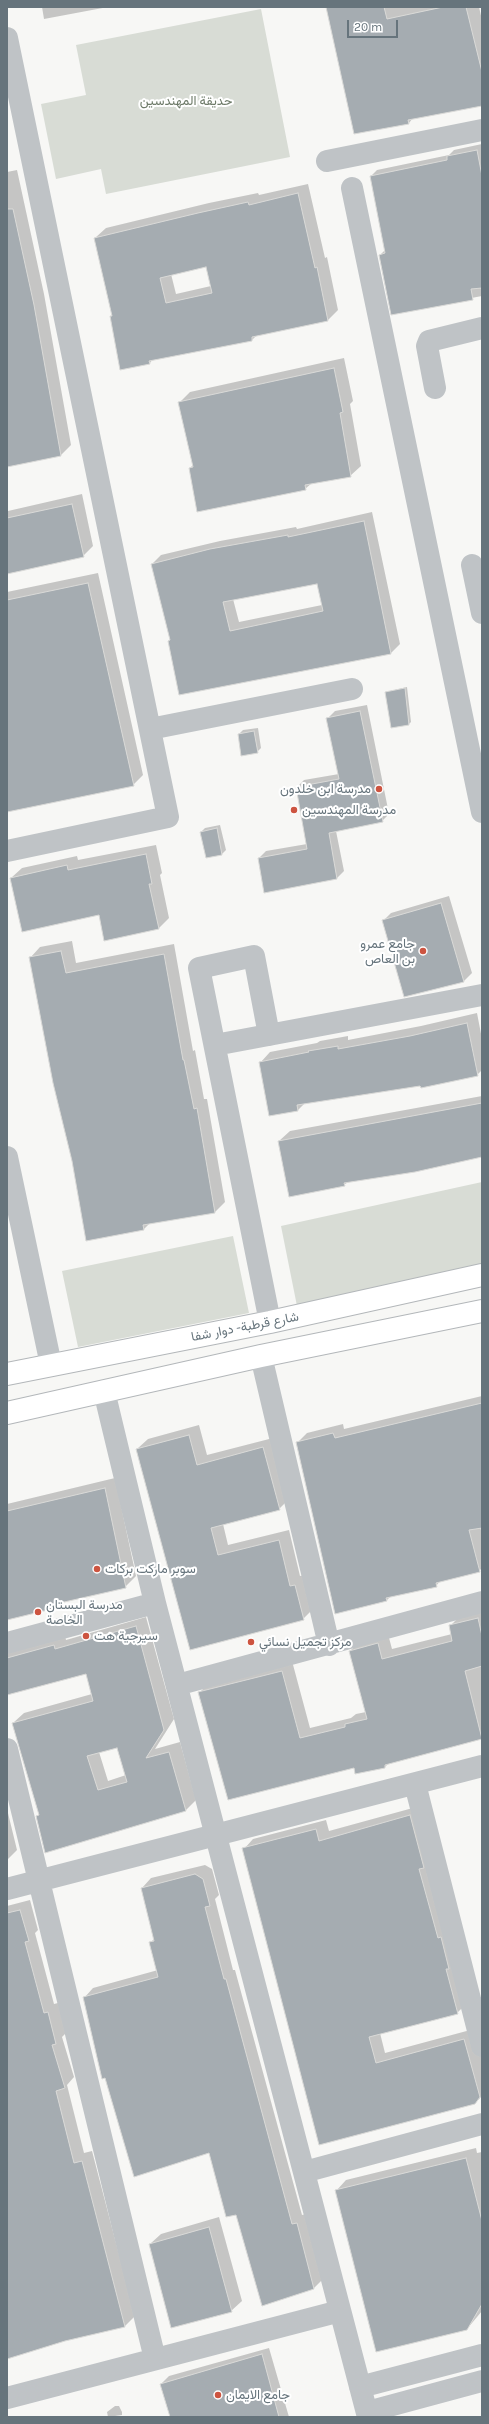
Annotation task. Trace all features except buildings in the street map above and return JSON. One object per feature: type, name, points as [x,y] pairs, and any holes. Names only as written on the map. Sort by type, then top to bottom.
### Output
[{"type":"main road","name":"شارع قرطبة- دوار شفا","points":[[7,1372],[51,1365],[270,1322],[482,1275]]},
{"type":"main road","points":[[432,1286],[440,1320]]},
{"type":"main road","points":[[7,1413],[261,1356],[482,1311]]},
{"type":"street","points":[[7,38],[168,816],[7,851]]},
{"type":"street","points":[[326,161],[482,130]]},
{"type":"street","points":[[352,188],[482,812]]},
{"type":"street","points":[[435,388],[427,346],[430,341],[482,328]]},
{"type":"street","points":[[472,565],[482,613]]},
{"type":"street","points":[[150,729],[352,689]]},
{"type":"street","points":[[269,1035],[254,956],[199,968],[270,1322]]},
{"type":"street","points":[[215,1045],[482,995]]},
{"type":"street","points":[[7,1157],[51,1365]]},
{"type":"street","points":[[261,1356],[330,1645]]},
{"type":"street","points":[[104,1391],[155,1603],[367,2414],[482,2382]]},
{"type":"street","points":[[177,1685],[330,1645],[482,1602]]},
{"type":"street","points":[[7,1642],[155,1603]]},
{"type":"street","points":[[7,1749],[155,2359]]},
{"type":"street","points":[[7,1889],[482,1766]]},
{"type":"street","points":[[415,1784],[482,2046]]},
{"type":"street","points":[[304,2172],[482,2124]]},
{"type":"street","points":[[7,2398],[340,2311]]},
{"type":"street","points":[[360,2387],[482,2355]]},
{"type":"green space","name":"حديقة المهندسين","points":[[261,9],[290,157],[106,194],[101,169],[56,179],[41,104],[86,95],[76,45]]},
{"type":"green space","points":[[482,1182],[482,1266],[297,1306],[281,1226]]},
{"type":"green space","points":[[233,1236],[249,1313],[78,1347],[62,1271]]},
{"type":"place","name":"مدرسة ابن خلدون","points":[[379,789]]},
{"type":"place","name":"مدرسة المهندسين","points":[[294,810]]},
{"type":"place","name":"جامع عمرو بن العاص","points":[[423,951]]},
{"type":"place","name":"سوبر ماركت بركات","points":[[97,1569]]},
{"type":"place","name":"مدرسة البستان الخاصة","points":[[38,1612]]},
{"type":"place","name":"سيرجية هت","points":[[86,1636]]},
{"type":"place","name":"مركز تجميل نسائي","points":[[251,1642]]},
{"type":"place","name":"جامع الايمان","points":[[218,2395]]}]
